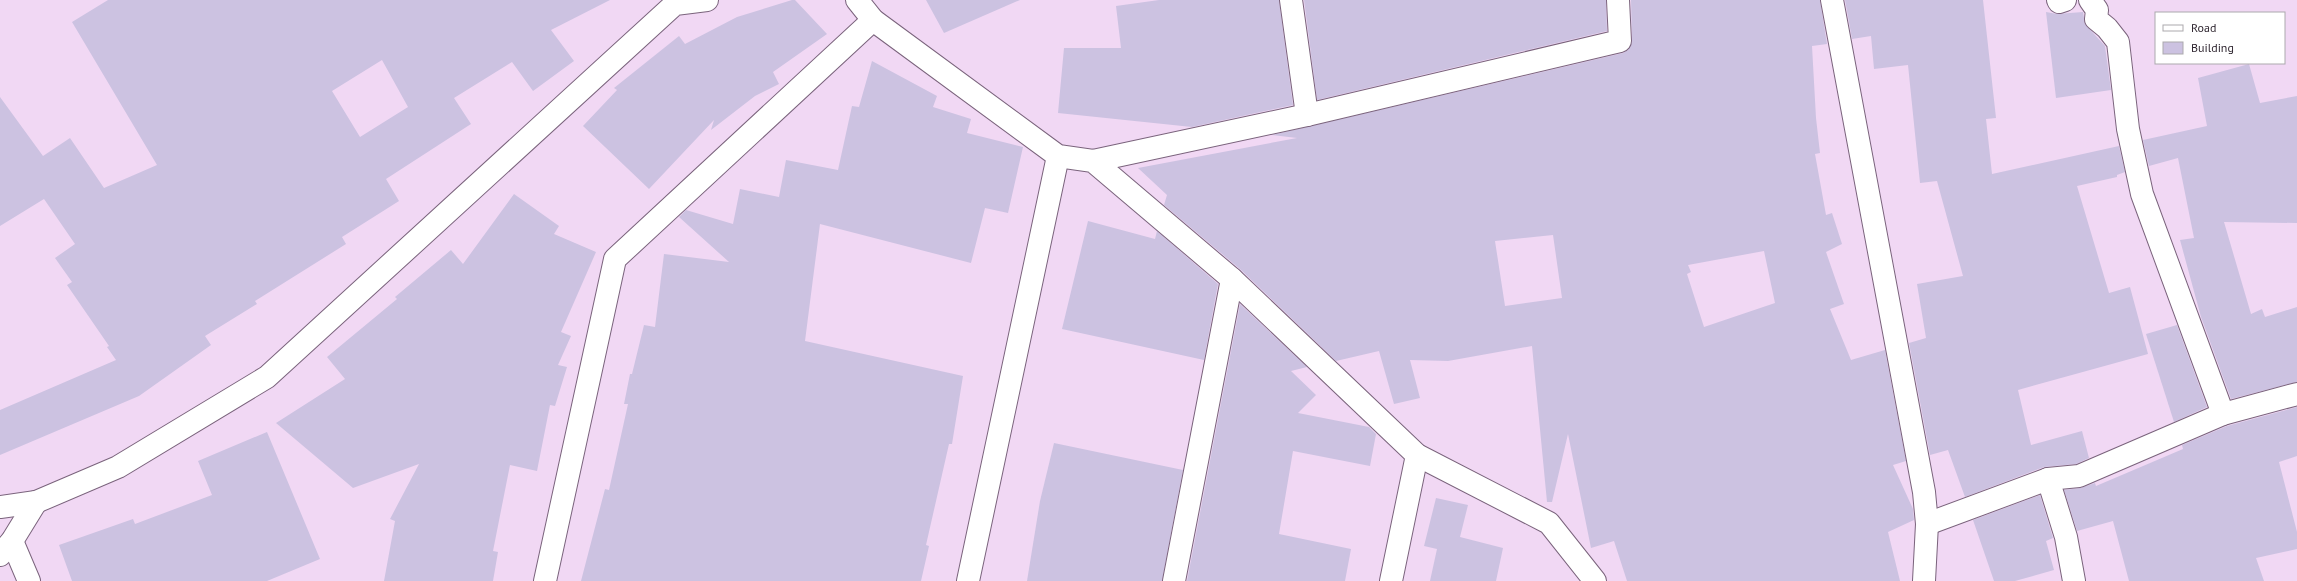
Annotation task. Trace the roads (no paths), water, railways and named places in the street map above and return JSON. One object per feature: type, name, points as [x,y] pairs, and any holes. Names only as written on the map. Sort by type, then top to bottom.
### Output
[{"type":"street","points":[[0,506],[36,502],[118,467],[267,377],[675,4],[707,0]]},
{"type":"street","points":[[858,0],[873,20],[1058,156],[1093,161],[1307,116],[1620,41],[1618,0]]},
{"type":"street","points":[[1291,0],[1307,116]]},
{"type":"street","points":[[1832,0],[1922,484],[1927,524],[1924,581]]},
{"type":"street","points":[[2058,0],[2059,2],[2065,0]]},
{"type":"street","points":[[2090,0],[2097,10],[2096,19],[2108,28],[2118,42],[2128,129],[2142,194],[2223,414]]},
{"type":"street","points":[[545,581],[615,259],[873,20]]},
{"type":"street","points":[[968,581],[1058,156]]},
{"type":"street","points":[[1093,161],[1232,279],[1417,455],[1549,523],[1595,581]]},
{"type":"street","points":[[1174,581],[1232,279]]},
{"type":"street","points":[[1927,524],[2048,479],[2079,476],[2223,414],[2297,394]]},
{"type":"street","points":[[1391,581],[1417,455]]},
{"type":"street","points":[[2048,479],[2066,537],[2074,581]]},
{"type":"street","points":[[29,581],[6,548],[36,502]]}]
